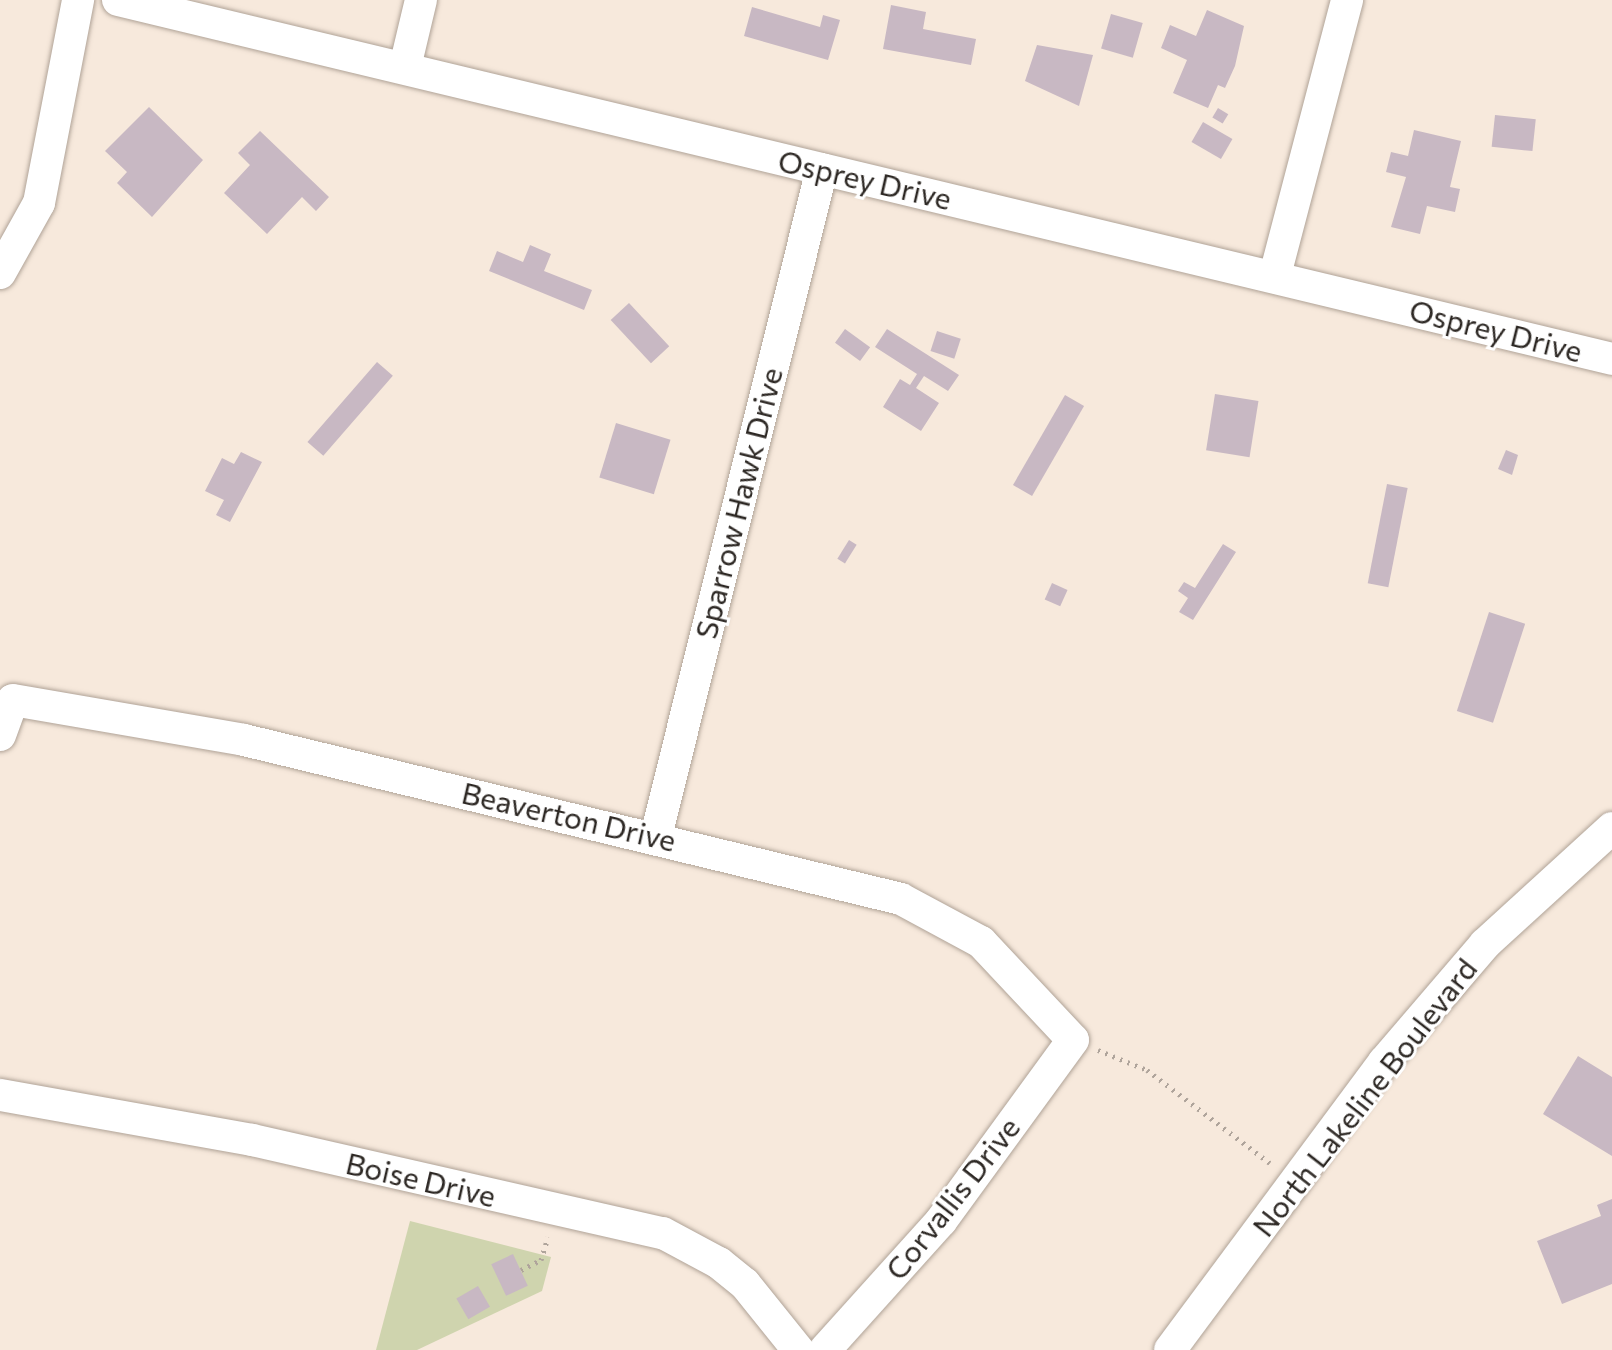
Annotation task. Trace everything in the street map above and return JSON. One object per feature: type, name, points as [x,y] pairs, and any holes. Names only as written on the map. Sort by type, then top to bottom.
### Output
[{"type":"street","points":[[0,273],[39,203],[78,0]]},
{"type":"street","name":"Osprey Drive","points":[[118,0],[1275,275],[1612,359]]},
{"type":"street","points":[[405,67],[421,0]]},
{"type":"street","points":[[1275,275],[1347,0]]},
{"type":"street","name":"Sparrow Hawk Drive","points":[[656,836],[822,169]]},
{"type":"street","name":"Beaverton Drive","points":[[0,735],[13,700],[244,740],[656,836],[901,899],[981,942],[1073,1040]]},
{"type":"street","name":"North Lakeline Boulevard","points":[[1170,1350],[1414,1026],[1485,944],[1612,828]]},
{"type":"street","name":"Corvallis Drive","points":[[825,1350],[941,1221],[1073,1040]]},
{"type":"street","name":"Boise Drive","points":[[0,1095],[252,1140],[663,1233],[719,1263],[745,1284],[798,1350]]},
{"type":"path","points":[[1073,1040],[1147,1070],[1270,1163]]},
{"type":"path","points":[[521,1270],[541,1260],[556,1209]]},
{"type":"green space","points":[[410,1221],[551,1257],[542,1291],[417,1350],[376,1350]]},
{"type":"building","points":[[891,5],[926,12],[923,29],[976,39],[971,65],[883,49]]},
{"type":"building","points":[[752,7],[820,27],[823,15],[840,20],[828,60],[744,36]]},
{"type":"building","points":[[1207,10],[1244,26],[1235,66],[1225,88],[1218,85],[1208,108],[1173,93],[1187,60],[1161,48],[1170,25],[1196,36]]},
{"type":"building","points":[[1111,14],[1143,23],[1133,58],[1101,49]]},
{"type":"building","points":[[1037,45],[1093,55],[1079,106],[1025,81]]},
{"type":"building","points":[[149,107],[203,160],[152,217],[117,183],[127,172],[105,151]]},
{"type":"building","points":[[1218,108],[1228,114],[1223,124],[1212,117]]},
{"type":"building","points":[[1495,115],[1536,119],[1532,151],[1492,147]]},
{"type":"building","points":[[1203,122],[1232,139],[1221,159],[1192,142]]},
{"type":"building","points":[[1414,130],[1461,141],[1450,187],[1460,189],[1455,212],[1427,206],[1420,234],[1391,227],[1406,177],[1386,172],[1391,152],[1408,156]]},
{"type":"building","points":[[260,131],[329,197],[316,211],[302,197],[267,234],[224,193],[250,165],[238,153]]},
{"type":"building","points":[[530,245],[551,254],[544,271],[592,290],[584,310],[489,271],[497,251],[523,262]]},
{"type":"building","points":[[629,303],[669,346],[651,363],[611,320]]},
{"type":"building","points":[[845,329],[870,347],[860,361],[835,343]]},
{"type":"building","points":[[887,329],[959,375],[948,391],[924,376],[916,388],[939,403],[921,431],[883,407],[900,379],[910,385],[917,374],[875,347]]},
{"type":"building","points":[[937,331],[961,339],[954,359],[931,351]]},
{"type":"building","points":[[377,362],[393,376],[323,456],[307,442]]},
{"type":"building","points":[[1215,394],[1258,401],[1250,457],[1206,450]]},
{"type":"building","points":[[1065,395],[1084,406],[1032,496],[1013,485]]},
{"type":"building","points":[[616,423],[671,440],[654,494],[599,478]]},
{"type":"building","points":[[1506,450],[1518,455],[1512,475],[1498,469]]},
{"type":"building","points":[[241,452],[262,462],[230,522],[216,515],[224,500],[205,491],[222,458],[234,464]]},
{"type":"building","points":[[1387,484],[1408,488],[1388,587],[1368,583]]},
{"type":"building","points":[[849,540],[857,545],[845,563],[837,559]]},
{"type":"building","points":[[1223,544],[1236,552],[1193,620],[1179,612],[1188,598],[1178,591],[1184,582],[1195,588]]},
{"type":"building","points":[[1052,583],[1068,590],[1060,606],[1045,599]]},
{"type":"building","points":[[1489,612],[1525,624],[1493,723],[1457,711]]},
{"type":"building","points":[[1578,1056],[1612,1077],[1612,1156],[1543,1114]]},
{"type":"building","points":[[1612,1199],[1612,1284],[1562,1304],[1537,1241],[1601,1216],[1597,1205]]},
{"type":"building","points":[[513,1254],[528,1286],[506,1296],[491,1264]]},
{"type":"building","points":[[478,1286],[490,1307],[468,1319],[456,1298]]}]
